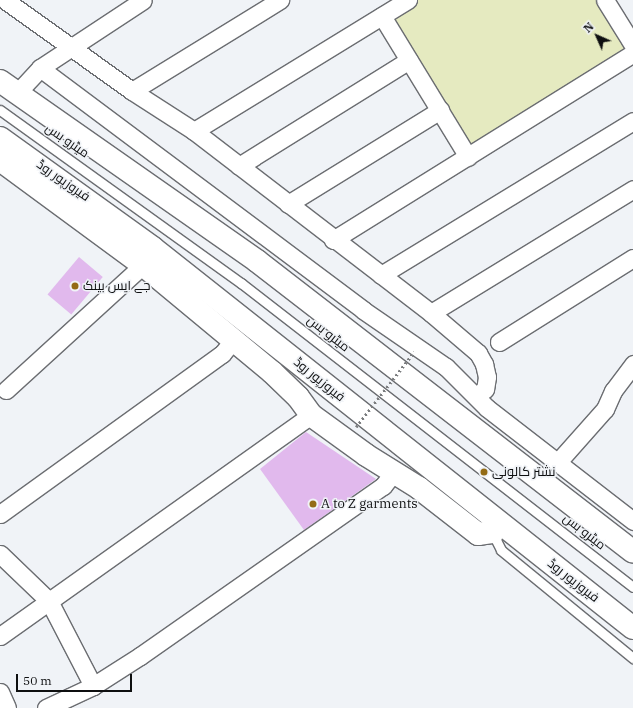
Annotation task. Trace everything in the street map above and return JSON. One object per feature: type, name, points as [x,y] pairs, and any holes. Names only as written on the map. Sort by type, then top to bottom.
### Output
[{"type":"main road","points":[[9,87],[257,261],[633,552]]},
{"type":"main road","name":"فیروزپور روڈ","points":[[0,138],[153,248],[633,628]]},
{"type":"main road","points":[[2,164],[143,265],[234,339],[289,388],[311,415],[394,472],[478,534],[492,532],[501,525]]},
{"type":"street","points":[[9,87],[143,0]]},
{"type":"street","points":[[132,92],[280,0]]},
{"type":"street","points":[[194,131],[408,0]]},
{"type":"street","points":[[609,1],[633,45]]},
{"type":"street","points":[[12,2],[132,92],[194,131],[333,240],[431,312],[478,353],[484,364],[487,377],[485,389],[477,396]]},
{"type":"street","points":[[382,16],[468,157]]},
{"type":"street","points":[[333,240],[633,53]]},
{"type":"street","points":[[239,166],[409,60]]},
{"type":"street","points":[[40,68],[363,310],[425,351],[477,396],[487,408],[557,464],[627,516],[606,531]]},
{"type":"street","points":[[288,204],[440,110]]},
{"type":"street","points":[[381,275],[633,121]]},
{"type":"street","points":[[431,312],[633,189]]},
{"type":"street","points":[[498,342],[633,258]]},
{"type":"street","points":[[6,390],[143,265]]},
{"type":"street","points":[[0,514],[222,354],[234,339]]},
{"type":"street","points":[[557,464],[605,409],[613,391],[633,364]]},
{"type":"street","points":[[0,636],[311,415]]},
{"type":"street","points":[[46,708],[93,686],[383,486],[394,472]]},
{"type":"street","points":[[0,554],[49,601],[93,686]]},
{"type":"street","points":[[0,692],[7,708]]},
{"type":"lane","name":"میٹرو بس","points":[[0,110],[241,283],[633,587]]},
{"type":"lane","points":[[501,525],[496,540],[501,550],[633,658]]},
{"type":"path","points":[[356,427],[414,352]]},
{"type":"green space","points":[[408,0],[605,0],[633,45],[468,157],[382,16]]},
{"type":"building","name":"جے ایس بینک","points":[[79,257],[103,277],[71,314],[48,295]]},
{"type":"building","name":"A to Z garments","points":[[306,432],[376,479],[304,530],[260,469]]},
{"type":"place","name":"جے ایس بینک","points":[[75,286]]},
{"type":"place","name":"نشتر کالونی","points":[[484,472]]},
{"type":"place","name":"A to Z garments","points":[[313,504]]}]
